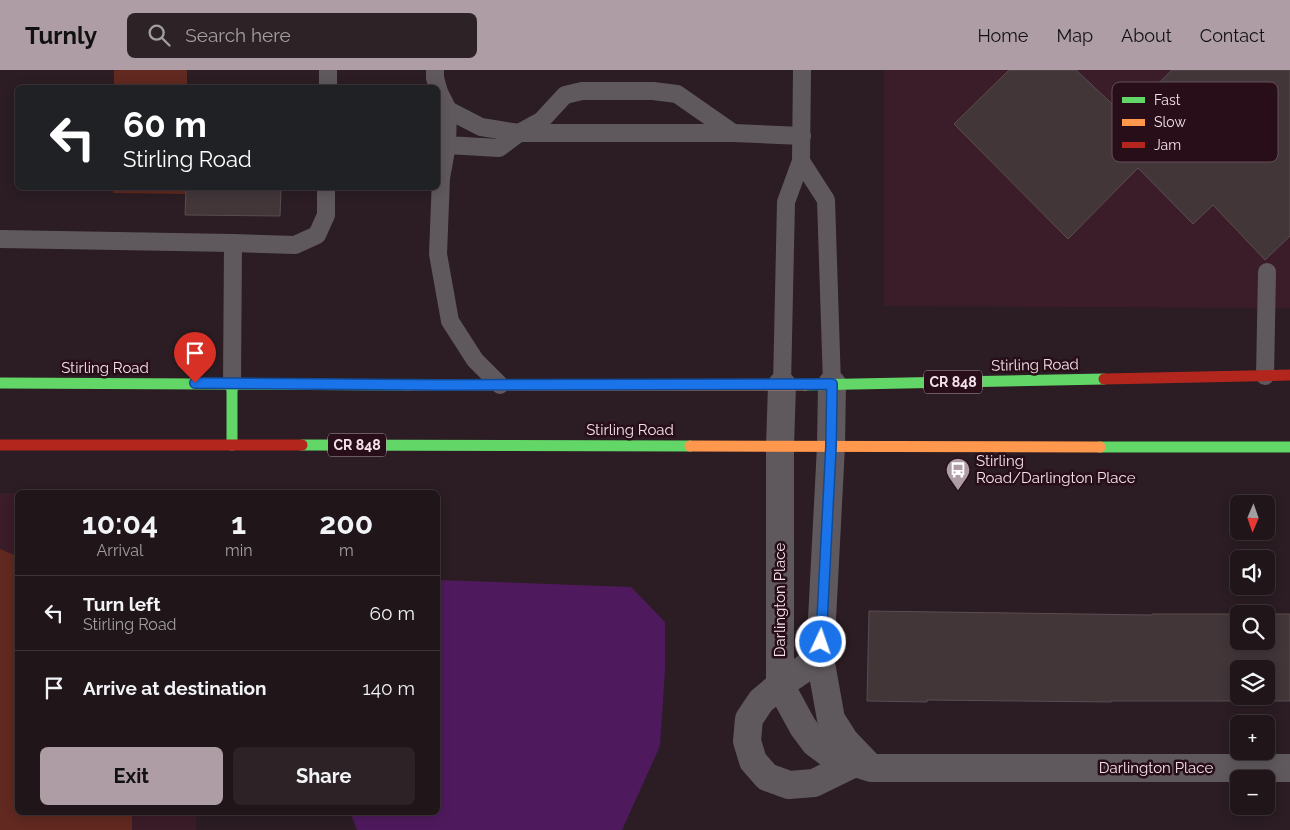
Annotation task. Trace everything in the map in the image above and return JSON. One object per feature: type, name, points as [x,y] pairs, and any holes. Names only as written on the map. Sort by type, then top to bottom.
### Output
[{"type":"main road","name":"Stirling Road","points":[[0,382],[782,385],[1290,375]]},
{"type":"main road","points":[[232,384],[232,445]]},
{"type":"main road","name":"Stirling Road","points":[[0,445],[1290,447]]},
{"type":"street","points":[[820,658],[780,685],[761,701],[749,719],[747,740],[753,761],[767,777],[789,786],[814,783],[863,766],[844,741],[831,719],[820,658],[831,446],[832,384]]},
{"type":"street","name":"Darlington Place","points":[[782,385],[780,446],[780,685],[803,728],[815,743],[832,755],[863,766],[1290,768]]},
{"type":"street","points":[[780,596],[789,597],[824,566]]},
{"type":"lane","points":[[328,70],[328,85]]},
{"type":"lane","points":[[782,385],[786,202],[801,161],[802,70]]},
{"type":"lane","points":[[448,145],[499,148],[519,133],[541,121],[565,95],[582,91],[653,91],[677,94],[733,133]]},
{"type":"lane","points":[[440,94],[448,110],[448,145],[440,173]]},
{"type":"lane","points":[[448,110],[481,127],[519,133],[733,133],[802,136]]},
{"type":"lane","points":[[801,161],[826,200],[832,384]]},
{"type":"lane","points":[[0,239],[295,245],[317,235],[326,214],[326,190]]},
{"type":"lane","points":[[439,190],[438,254],[450,321],[476,360],[500,385]]},
{"type":"lane","points":[[232,384],[233,243]]},
{"type":"lane","points":[[1266,376],[1267,272]]},
{"type":"shaded area","points":[[114,70],[187,70],[187,85],[114,85]]},
{"type":"shaded area","points":[[884,70],[1290,70],[1290,308],[884,306]]},
{"type":"shaded area","points":[[113,190],[186,190],[186,194],[113,193]]},
{"type":"shaded area","points":[[0,493],[15,493],[15,815],[196,815],[196,830],[0,830]]},
{"type":"shaded area","points":[[0,549],[15,555],[15,815],[132,815],[132,830],[0,830]]},
{"type":"shaded area","points":[[440,580],[631,587],[665,622],[665,670],[660,746],[622,830],[357,830],[352,815],[440,815]]},
{"type":"building","points":[[1009,70],[1076,70],[1112,104],[1112,162],[1278,162],[1278,82],[1160,82],[1172,70],[1290,70],[1290,236],[1265,260],[1213,205],[1193,224],[1138,168],[1068,239],[954,124]]},
{"type":"building","points":[[186,190],[281,190],[280,216],[185,215]]},
{"type":"building","points":[[869,611],[1152,615],[1230,614],[1230,650],[1275,650],[1275,614],[1290,614],[1290,701],[1275,701],[1275,660],[1230,660],[1230,701],[927,700],[927,702],[867,701]]},
{"type":"traffic: fast","points":[[805,385],[1104,379]]},
{"type":"traffic: fast","points":[[0,383],[408,385]]},
{"type":"traffic: fast","points":[[232,384],[232,445]]},
{"type":"traffic: fast","points":[[302,445],[690,446]]},
{"type":"traffic: fast","points":[[1100,447],[1290,447]]},
{"type":"traffic: slow","points":[[408,385],[805,385]]},
{"type":"traffic: slow","points":[[690,446],[1100,447]]},
{"type":"traffic: jam","points":[[1104,379],[1290,375]]},
{"type":"traffic: jam","points":[[0,445],[302,445]]},
{"type":"place","name":"Stirling Road/Darlington Place","points":[[958,491]]},
{"type":"route","points":[[195,383],[442,385],[832,384],[831,446],[821,642]]}]
